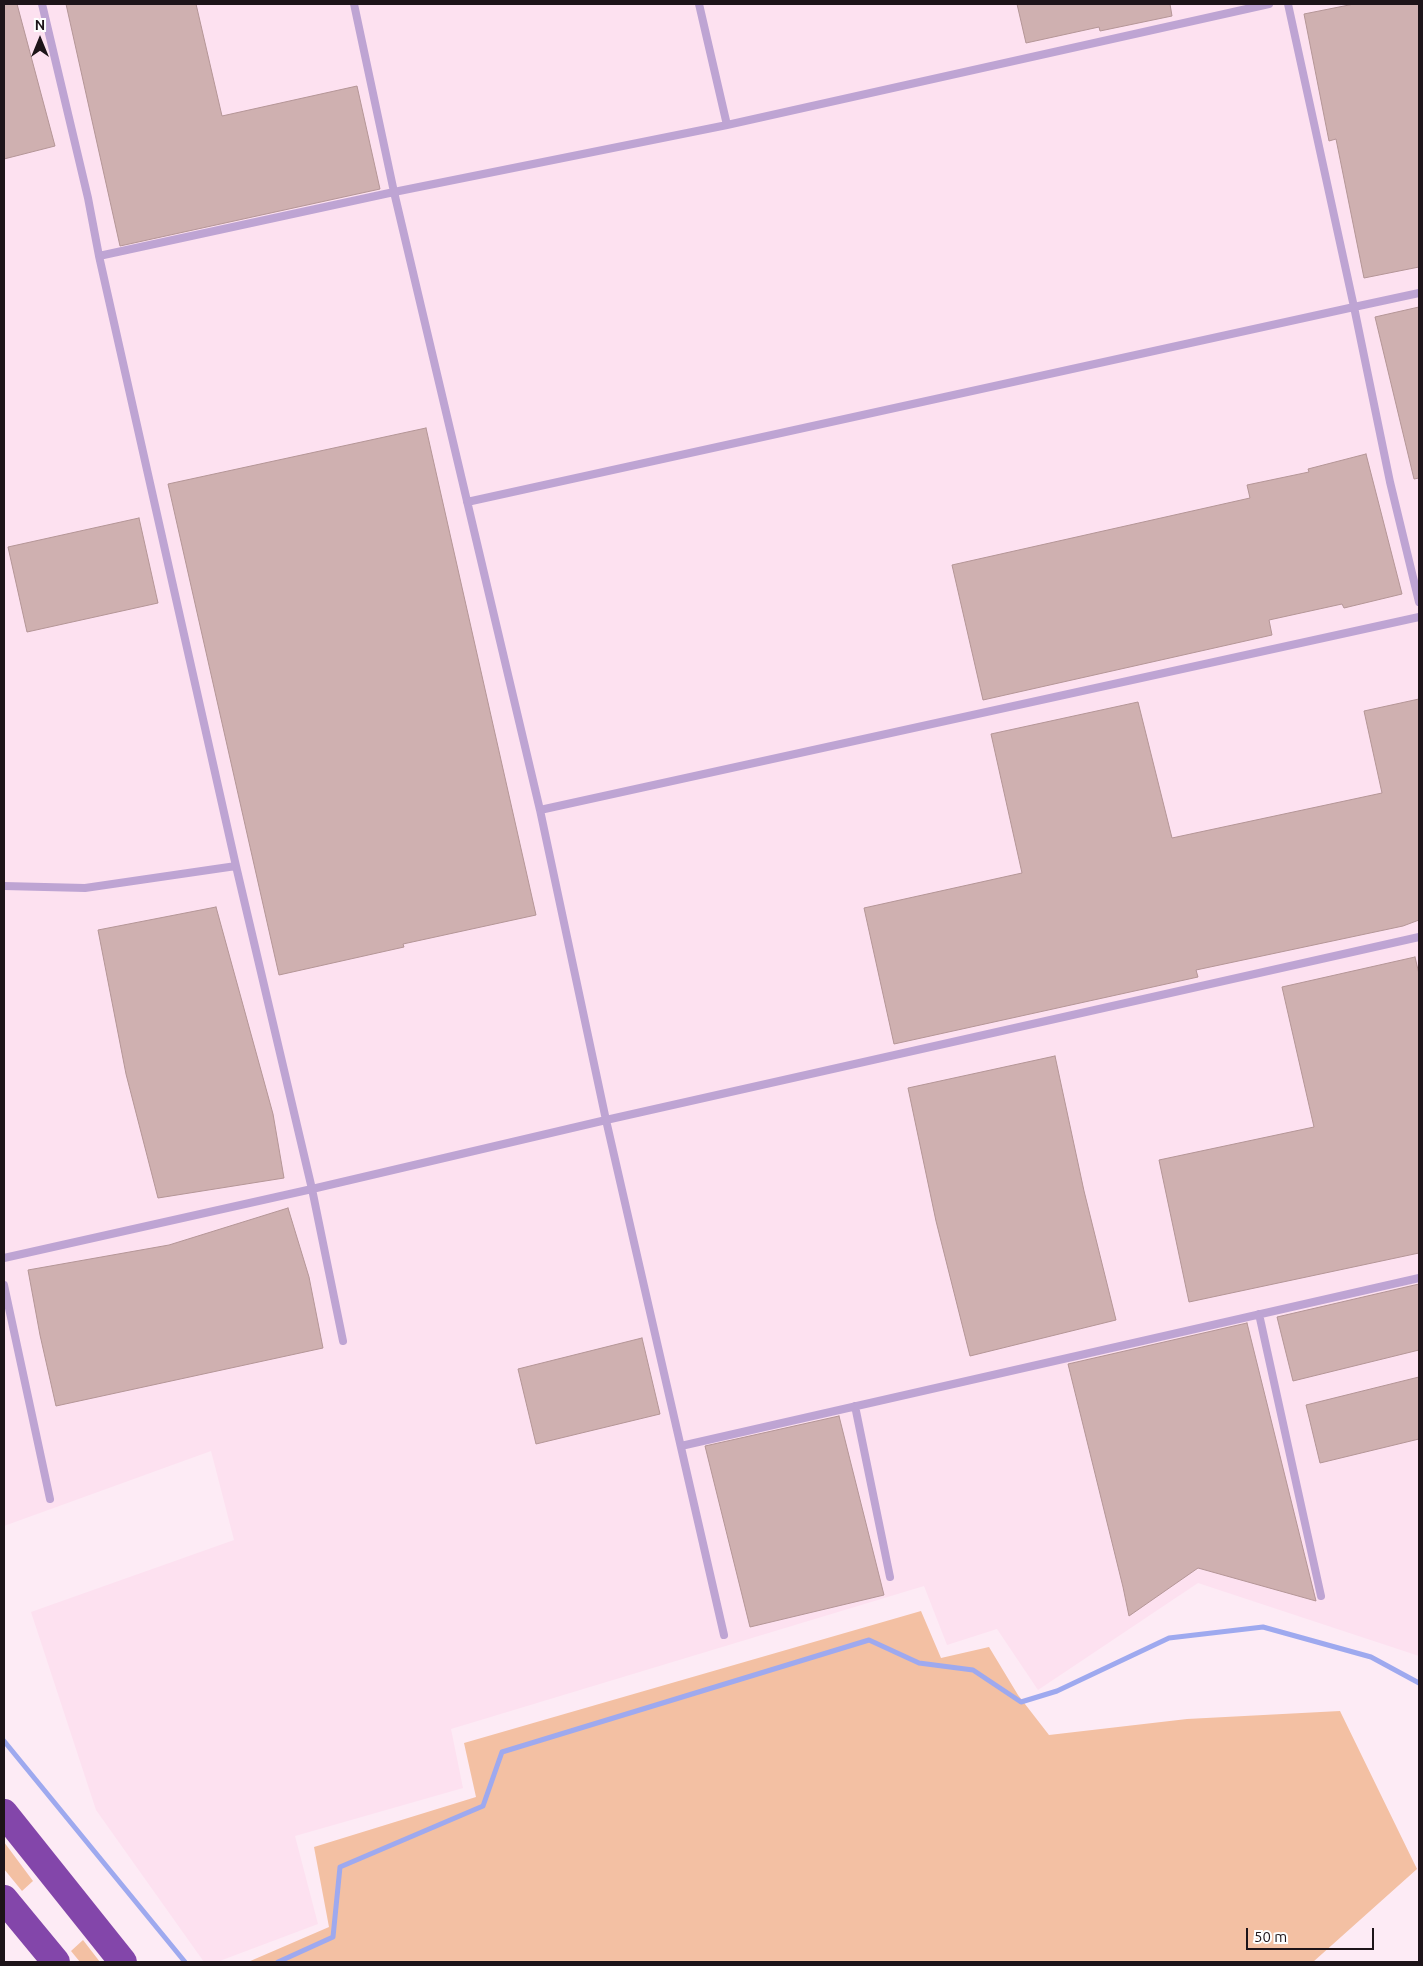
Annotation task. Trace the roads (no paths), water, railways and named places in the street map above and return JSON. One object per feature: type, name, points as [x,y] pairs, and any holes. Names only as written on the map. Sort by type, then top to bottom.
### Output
[{"type":"highway","points":[[4,1813],[123,1962]]},
{"type":"highway","points":[[4,1899],[56,1962]]},
{"type":"lane","points":[[42,4],[88,198],[99,256],[236,866],[312,1189],[343,1341]]},
{"type":"lane","points":[[354,4],[394,192],[540,810],[606,1120],[724,1634]]},
{"type":"lane","points":[[699,4],[727,124]]},
{"type":"lane","points":[[99,256],[394,192],[727,124],[1269,4]]},
{"type":"lane","points":[[1288,4],[1390,482],[1419,602]]},
{"type":"lane","points":[[467,502],[1419,293]]},
{"type":"lane","points":[[540,810],[1419,617]]},
{"type":"lane","points":[[4,886],[86,888],[236,866]]},
{"type":"lane","points":[[4,1258],[1419,937]]},
{"type":"lane","points":[[681,1446],[1419,1278]]},
{"type":"lane","points":[[4,1285],[50,1499]]},
{"type":"lane","points":[[1259,1314],[1321,1596]]},
{"type":"lane","points":[[855,1406],[890,1577]]},
{"type":"waterway","points":[[278,1962],[333,1937],[340,1867],[483,1806],[502,1752],[869,1640],[919,1663],[973,1670],[1021,1702],[1057,1691],[1169,1638],[1263,1627],[1371,1657],[1419,1683]]},
{"type":"waterway","points":[[4,1741],[185,1962]]}]
